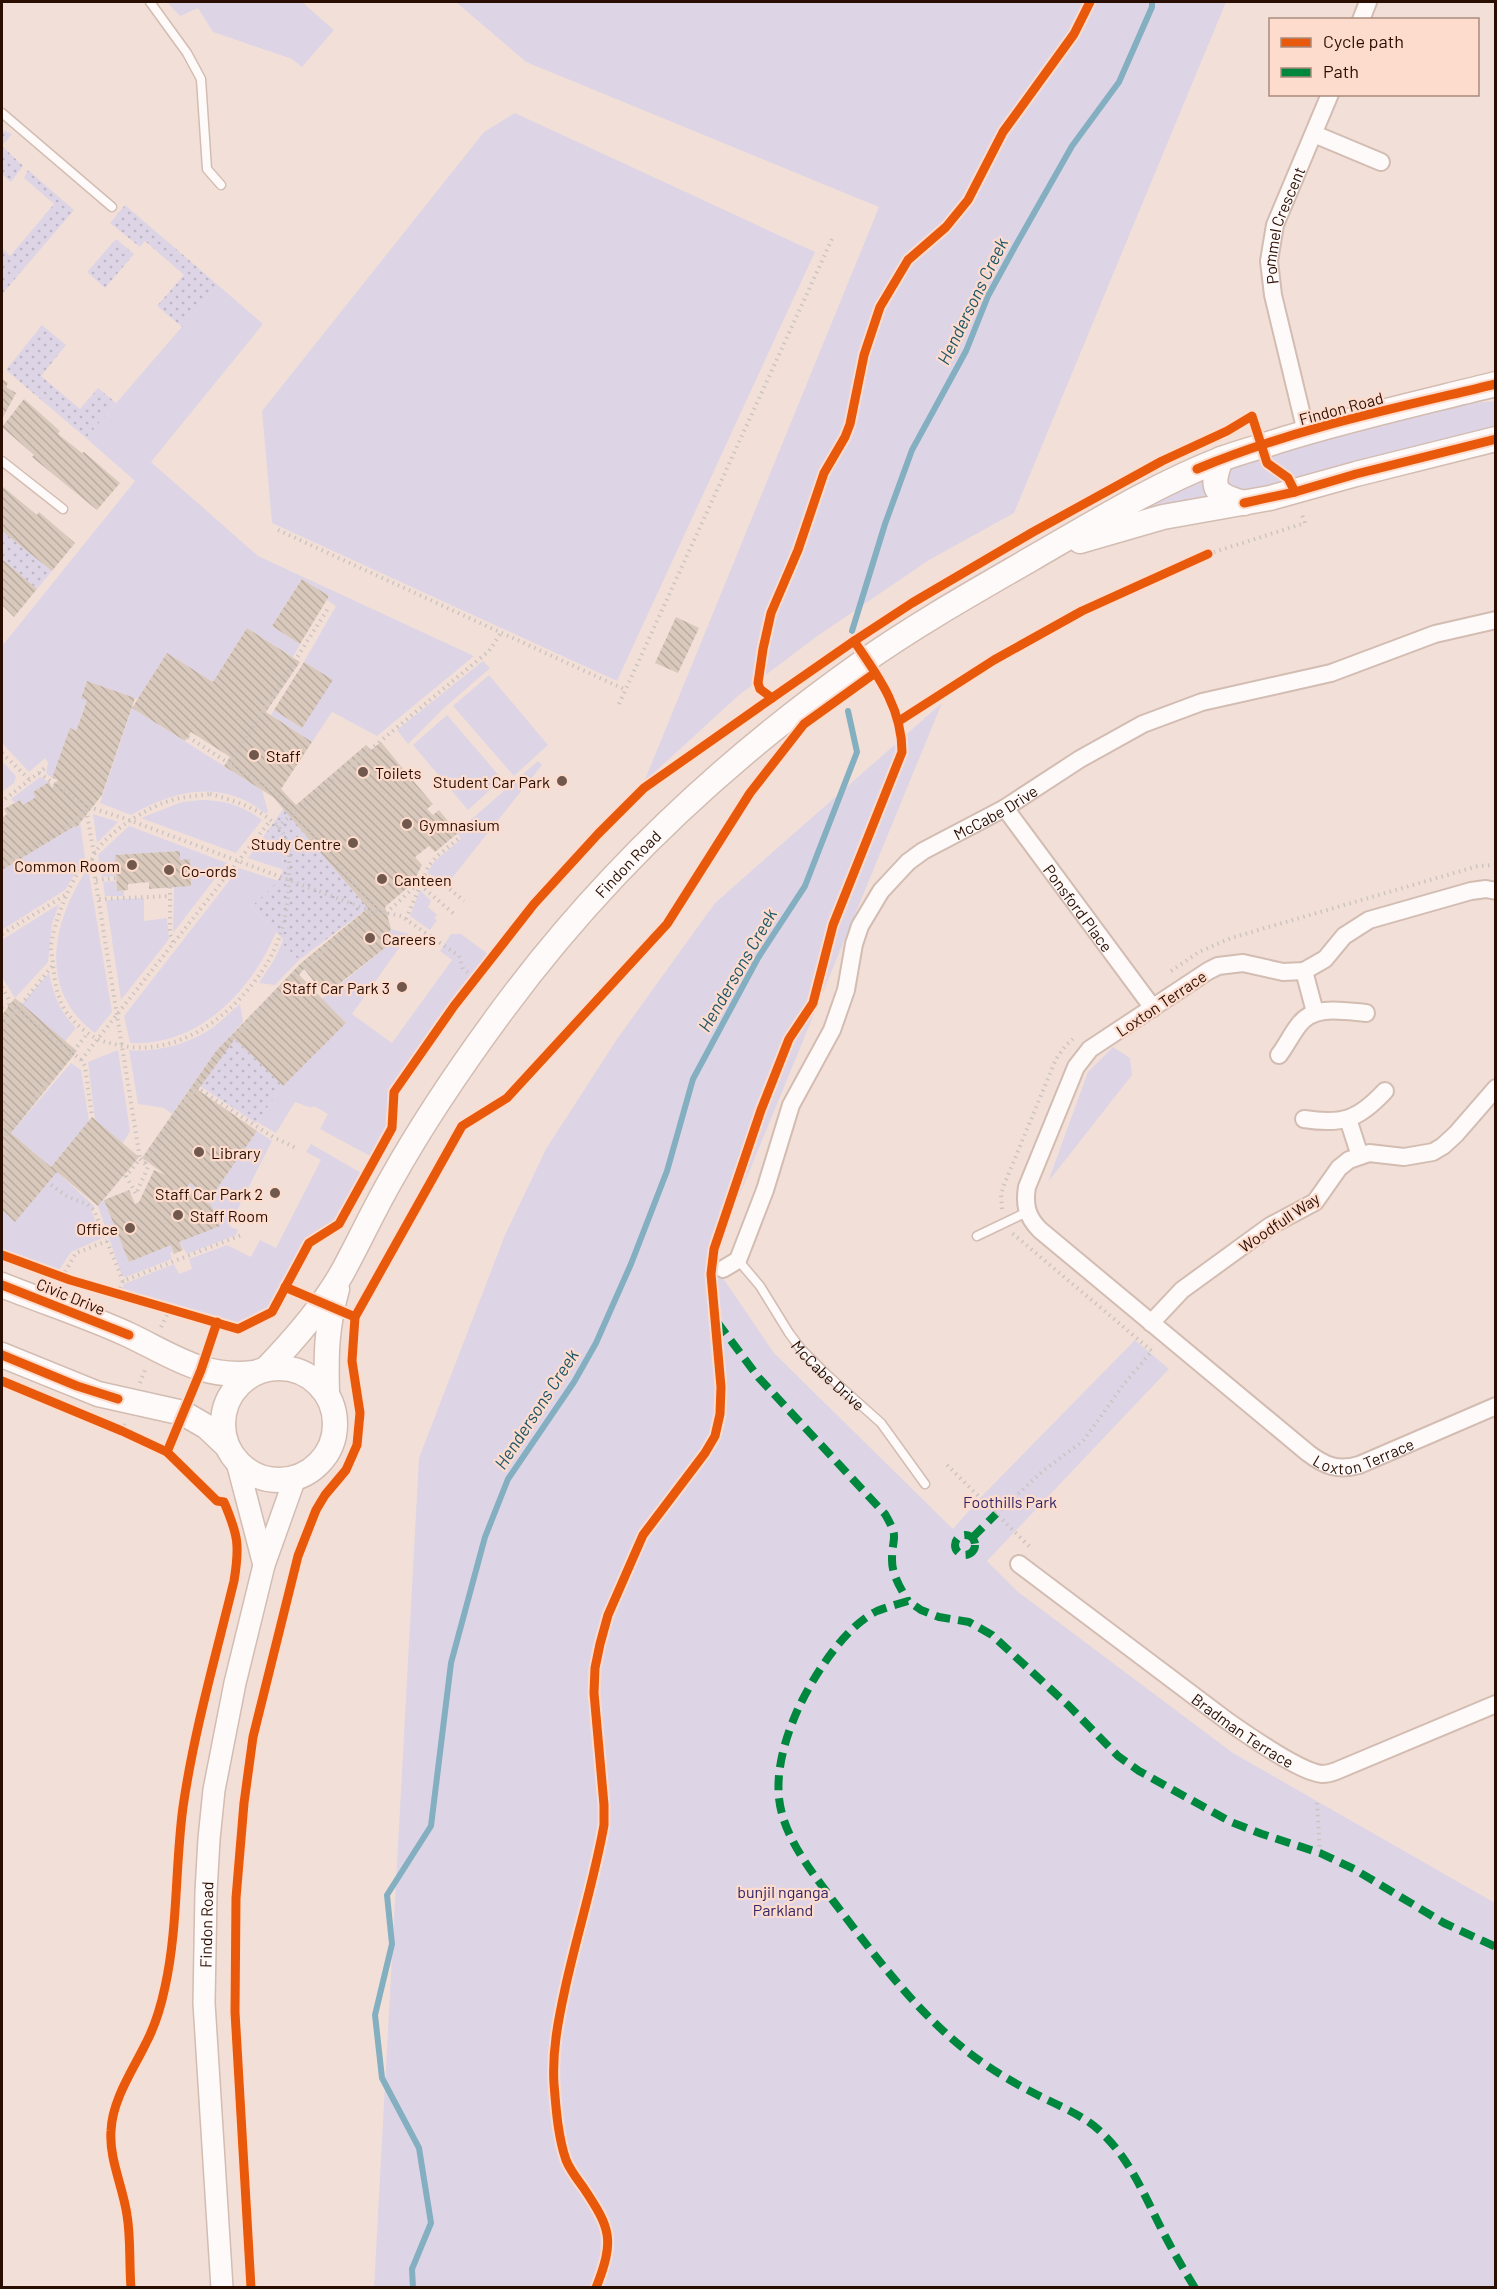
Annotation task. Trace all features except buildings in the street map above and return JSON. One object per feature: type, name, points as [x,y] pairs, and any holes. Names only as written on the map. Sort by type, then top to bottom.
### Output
[{"type":"main road","name":"Findon Road","points":[[260,1371],[309,1320],[340,1276],[392,1178],[462,1066],[546,955],[632,859],[710,784],[755,745],[828,687],[941,611],[1108,514],[1154,490],[1221,459],[1306,432],[1496,384]]},
{"type":"main road","points":[[1452,395],[1496,394]]},
{"type":"main road","name":"Findon Road","points":[[1027,561],[1083,540],[1163,517],[1295,492],[1356,474],[1496,439]]},
{"type":"main road","points":[[1221,459],[1215,477],[1215,485],[1219,493],[1244,503]]},
{"type":"main road","name":"Findon Road","points":[[327,1395],[326,1344],[330,1315],[340,1276]]},
{"type":"main road","name":"Civic Drive","points":[[2,1285],[129,1335],[185,1364],[224,1374],[260,1371]]},
{"type":"main road","points":[[2,1355],[98,1394],[183,1413],[207,1427],[231,1453],[249,1472],[264,1478],[279,1480],[295,1478],[311,1470],[324,1457],[332,1441],[335,1425],[333,1410],[327,1395],[316,1382],[301,1372],[284,1368],[260,1371],[240,1383],[230,1396],[224,1412],[223,1420],[231,1453]]},
{"type":"street","points":[[1362,18],[1368,2]]},
{"type":"street","name":"Pommel Crescent","points":[[1306,432],[1273,295],[1269,261],[1275,225],[1329,96]]},
{"type":"street","points":[[1314,134],[1380,162]]},
{"type":"street","name":"McCabe Drive","points":[[738,1260],[765,1190],[791,1105],[832,1030],[841,1008],[854,944],[870,908],[892,877],[908,862],[924,851],[1005,808],[1111,740],[1173,712],[1233,694],[1331,673],[1434,634],[1496,620]]},
{"type":"street","name":"Ponsford Place","points":[[1005,808],[1148,1001]]},
{"type":"street","points":[[1315,1012],[1304,971],[1325,958],[1344,936],[1369,920],[1470,891],[1486,889],[1496,891]]},
{"type":"street","name":"Loxton Terrace","points":[[1304,971],[1283,972],[1243,963],[1218,966],[1148,1001],[1090,1049],[1076,1067],[1027,1187],[1025,1198],[1032,1222],[1308,1453],[1326,1465],[1346,1469],[1359,1465],[1496,1406]]},
{"type":"street","points":[[1279,1055],[1298,1026],[1315,1012],[1334,1010],[1366,1013]]},
{"type":"street","points":[[1348,1119],[1360,1156],[1380,1154],[1419,1156],[1443,1146],[1496,1088]]},
{"type":"street","points":[[1304,1119],[1325,1122],[1348,1119],[1363,1112],[1385,1091]]},
{"type":"street","name":"Woodfull Way","points":[[1151,1323],[1182,1290],[1270,1226],[1315,1202],[1340,1168],[1360,1156]]},
{"type":"street","points":[[723,1269],[738,1260]]},
{"type":"street","name":"Findon Road","points":[[231,1453],[264,1565]]},
{"type":"street","name":"Findon Road","points":[[222,2288],[204,2003],[206,1892],[214,1790],[223,1738],[264,1565],[295,1478]]},
{"type":"street","name":"Bradman Terrace","points":[[1019,1564],[1226,1720],[1303,1767],[1320,1774],[1336,1771],[1496,1704]]},
{"type":"lane","points":[[150,2],[187,53],[201,79],[207,169],[221,185]]},
{"type":"lane","points":[[2,114],[112,207]]},
{"type":"lane","points":[[2,461],[63,509]]},
{"type":"lane","points":[[977,1236],[1028,1212]]},
{"type":"lane","name":"McCabe Drive","points":[[738,1260],[760,1286],[801,1349],[881,1423],[925,1484]]},
{"type":"path","points":[[619,704],[832,239]]},
{"type":"path","points":[[1203,556],[1305,522],[1295,492]]},
{"type":"path","points":[[278,530],[626,690]]},
{"type":"path","points":[[230,764],[329,607]]},
{"type":"path","points":[[277,827],[489,651],[501,633]]},
{"type":"path","points":[[188,737],[277,794],[377,912]]},
{"type":"path","points":[[2,753],[30,780]]},
{"type":"path","points":[[6,799],[45,768]]},
{"type":"path","points":[[39,772],[86,808],[131,821],[377,912],[401,916],[459,956],[463,969],[476,978]]},
{"type":"path","points":[[210,794],[240,802],[270,821],[286,839],[289,880],[287,913],[271,957],[252,985],[213,1021],[180,1040],[160,1047],[124,1046],[97,1040],[68,1016],[55,985],[51,948],[55,927],[80,870],[121,828],[163,803],[184,797],[210,794]]},
{"type":"path","points":[[86,808],[140,1160],[126,1176],[136,1194],[148,1167],[140,1160]]},
{"type":"path","points":[[2,865],[73,823],[86,808]]},
{"type":"path","points":[[81,1060],[270,821]]},
{"type":"path","points":[[406,919],[423,876],[436,857],[459,838]]},
{"type":"path","points":[[1148,1001],[1156,981],[1214,944],[1478,866],[1496,865]]},
{"type":"path","points":[[423,876],[446,886],[464,901]]},
{"type":"path","points":[[96,880],[116,878]]},
{"type":"path","points":[[385,913],[420,883]]},
{"type":"path","points":[[420,883],[454,914]]},
{"type":"path","points":[[171,888],[170,934],[173,943]]},
{"type":"path","points":[[2,934],[68,893]]},
{"type":"path","points":[[99,899],[171,896]]},
{"type":"path","points":[[145,1163],[219,1053],[303,967],[377,912]]},
{"type":"path","points":[[2,1028],[53,964]]},
{"type":"path","points":[[469,987],[483,969]]},
{"type":"path","points":[[2,987],[11,1004],[81,1060],[85,1066],[92,1118]]},
{"type":"path","points":[[2,1007],[11,1004]]},
{"type":"path","points":[[2,1140],[88,1033]]},
{"type":"path","points":[[996,1515],[1044,1470],[1083,1441],[1117,1393],[1152,1351],[1022,1243],[1008,1227],[1001,1206],[1004,1185],[1056,1059],[1066,1045],[1080,1033]]},
{"type":"path","points":[[196,1087],[273,1137],[298,1149]]},
{"type":"path","points":[[51,1185],[68,1197],[91,1206],[123,1281],[118,1294]]},
{"type":"path","points":[[123,1281],[244,1234]]},
{"type":"path","points":[[52,1273],[66,1279],[76,1253],[107,1241]]},
{"type":"path","points":[[159,1305],[180,1311]]},
{"type":"path","points":[[111,1426],[128,1433]]},
{"type":"path","points":[[947,1465],[1031,1548]]},
{"type":"path","points":[[1317,1803],[1320,1852]]},
{"type":"green space","points":[[167,2],[302,2],[334,30],[302,67],[292,59],[213,32],[198,8],[180,16]]},
{"type":"green space","points":[[456,2],[1226,2],[1014,513],[929,560],[816,637],[739,695],[644,782],[879,207],[526,62]]},
{"type":"green space","points":[[515,113],[815,252],[617,681],[272,523],[262,411],[484,132]]},
{"type":"green space","points":[[2,130],[12,134],[2,146]]},
{"type":"green space","points":[[2,146],[23,166],[11,182],[2,174]]},
{"type":"green space","points":[[28,170],[74,210],[2,294],[2,248],[10,256],[54,204],[24,178]]},
{"type":"green space","points":[[125,205],[218,285],[182,327],[157,306],[184,275],[145,241],[140,247],[110,223]]},
{"type":"green space","points":[[116,239],[134,254],[105,288],[87,272]]},
{"type":"green space","points":[[218,285],[263,324],[151,462],[258,556],[474,656],[377,736],[332,712],[312,742],[271,715],[274,710],[302,728],[332,680],[304,662],[336,606],[327,600],[329,596],[302,579],[272,626],[300,644],[293,657],[247,628],[213,682],[167,653],[138,699],[87,681],[81,697],[87,700],[76,731],[70,729],[52,778],[46,773],[48,763],[45,758],[29,772],[2,743],[2,646],[135,481],[86,438]]},
{"type":"green space","points":[[42,325],[66,345],[41,376],[80,409],[98,388],[116,403],[86,438],[6,370]]},
{"type":"green space","points":[[1495,401],[1495,433],[1247,494],[1225,485],[1230,463],[1455,405]]},
{"type":"green space","points":[[1203,475],[1202,483],[1206,499],[1108,521]]},
{"type":"green space","points":[[2,531],[52,571],[37,589],[2,559]]},
{"type":"green space","points":[[483,661],[490,668],[444,708],[408,744],[397,730]]},
{"type":"green space","points":[[489,675],[548,745],[514,776],[453,706]]},
{"type":"green space","name":"bunjil nganga Parkland","points":[[942,703],[712,1262],[774,1353],[953,1529],[982,1496],[1135,1340],[1169,1369],[987,1561],[1017,1591],[1233,1753],[1495,1903],[1495,2287],[374,2288],[419,1458],[505,1235],[546,1149],[617,1039],[715,903]]},
{"type":"green space","points":[[132,708],[262,790],[268,812],[266,814],[250,803],[216,792],[182,794],[148,806],[131,815],[100,803]]},
{"type":"green space","points":[[447,715],[502,779],[468,810],[413,745]]},
{"type":"green space","points":[[2,761],[16,776],[14,783],[2,792]]},
{"type":"green space","points":[[538,761],[542,765],[448,883],[427,873],[435,861],[461,839],[457,832]]},
{"type":"green space","points":[[40,777],[49,782],[33,792],[36,797],[23,805],[20,800],[15,803],[11,799]]},
{"type":"green space","points":[[201,800],[233,805],[262,820],[236,853],[141,818],[182,802]]},
{"type":"green space","points":[[284,808],[368,908],[299,960],[282,943],[283,939],[251,907],[270,889],[282,873],[281,856],[266,833]]},
{"type":"green space","points":[[93,814],[118,822],[97,843]]},
{"type":"green space","points":[[80,823],[85,857],[65,890],[2,930],[2,870],[75,826],[76,828]]},
{"type":"green space","points":[[129,826],[227,863],[173,933],[174,887],[191,886],[190,860],[180,860],[180,851],[115,855],[116,876],[102,877],[98,855]]},
{"type":"green space","points":[[266,833],[280,850],[284,870],[248,858]]},
{"type":"green space","points":[[88,868],[112,1012],[95,1033],[77,1016],[64,997],[58,976],[56,954],[59,932],[66,910]]},
{"type":"green space","points":[[239,868],[279,881],[251,907],[276,932],[253,975],[220,1011],[200,1025],[178,1036],[155,1042],[130,1043],[124,1016]]},
{"type":"green space","points":[[103,882],[116,882],[117,891],[124,890],[124,896],[105,896]]},
{"type":"green space","points":[[420,890],[431,901],[428,907],[437,915],[434,918],[437,920],[430,930],[410,916]]},
{"type":"green space","points":[[144,898],[144,921],[167,918],[169,939],[121,1000],[106,900]]},
{"type":"green space","points":[[59,904],[52,924],[48,962],[15,998],[2,977],[2,940]]},
{"type":"green space","points":[[391,929],[409,934],[352,1014],[392,1043],[452,960],[440,951],[451,934],[461,934],[488,954],[455,995],[391,1092],[389,1126],[372,1157],[320,1129],[328,1114],[314,1106],[311,1108],[295,1102],[276,1133],[257,1122],[283,1086],[346,1023],[322,999],[395,940],[389,932]]},
{"type":"green space","points":[[282,943],[299,960],[275,985],[259,983],[274,960]]},
{"type":"green space","points":[[49,973],[58,1003],[76,1028],[65,1041],[21,1005]]},
{"type":"green space","points":[[240,1004],[243,1022],[216,1051],[172,1114],[164,1108],[138,1104],[129,1050],[151,1050],[185,1042],[215,1026]]},
{"type":"green space","points":[[235,1039],[283,1086],[256,1123],[200,1086]]},
{"type":"green space","points":[[1113,1047],[1130,1058],[1132,1075],[1048,1182],[1088,1072]]},
{"type":"green space","points":[[118,1050],[130,1131],[123,1143],[95,1120],[88,1062]]},
{"type":"green space","points":[[71,1063],[81,1070],[89,1121],[51,1167],[11,1133]]},
{"type":"green space","points":[[257,1131],[272,1141],[229,1226],[238,1230],[236,1235],[187,1254],[179,1242],[219,1225],[211,1205],[186,1189],[190,1183],[211,1197]]},
{"type":"green space","points":[[311,1144],[363,1174],[336,1222],[307,1240],[270,1309],[236,1324],[122,1290],[124,1284],[174,1264],[179,1274],[192,1269],[189,1259],[227,1245],[251,1257],[260,1240],[276,1248],[321,1160],[306,1152]]},
{"type":"green space","points":[[57,1172],[94,1206],[91,1210],[102,1238],[71,1252],[59,1270],[2,1250],[2,1210],[15,1222]]},
{"type":"green space","points":[[104,1200],[129,1262],[171,1245],[172,1259],[126,1277],[122,1276],[98,1206]]},
{"type":"waterway","name":"Hendersons Creek","points":[[852,631],[885,524],[912,450],[966,351],[988,296],[1017,243],[1072,146],[1119,82],[1152,7],[1152,2]]},
{"type":"waterway","name":"Hendersons Creek","points":[[413,2288],[412,2269],[431,2223],[419,2148],[382,2078],[375,2015],[392,1944],[387,1895],[431,1826],[451,1663],[485,1537],[508,1479],[574,1382],[596,1343],[631,1264],[667,1171],[693,1079],[758,958],[805,886],[857,752],[848,711]]},
{"type":"marked path","points":[[717,1322],[759,1378],[885,1514],[894,1533],[892,1560],[894,1571],[897,1582],[908,1601]]},
{"type":"marked path","points":[[972,1538],[996,1514]]},
{"type":"marked path","points":[[965,1535],[972,1538],[975,1545],[972,1552],[965,1555],[958,1552],[955,1545],[958,1538],[965,1535]]},
{"type":"marked path","points":[[1195,2288],[1167,2240],[1135,2177],[1113,2145],[1087,2121],[994,2070],[942,2030],[904,1990],[868,1946],[817,1879],[792,1840],[779,1798],[779,1775],[783,1752],[804,1696],[841,1641],[865,1618],[877,1611],[908,1601],[921,1610],[939,1617],[969,1622],[992,1635],[1069,1706],[1118,1756],[1139,1771],[1231,1822],[1320,1853],[1354,1869],[1444,1923],[1496,1947]]},
{"type":"cycle path","points":[[596,2288],[606,2257],[607,2235],[600,2214],[566,2160],[558,2123],[554,2072],[556,2036],[562,2001],[604,1825],[594,1693],[595,1668],[608,1615],[643,1535],[705,1453],[715,1436],[720,1414],[721,1387],[711,1274],[714,1249],[761,1110],[789,1039],[813,1003],[833,925],[902,752],[898,721],[887,693],[854,641],[772,698],[760,689],[758,683],[763,649],[771,613],[798,550],[824,473],[850,424],[864,355],[880,307],[908,260],[946,227],[968,200],[1003,132],[1074,34],[1090,2]]},
{"type":"cycle path","points":[[1197,469],[1307,431],[1496,384]]},
{"type":"cycle path","points":[[854,641],[912,603],[1033,532],[1162,461],[1227,431],[1252,416],[1267,463],[1288,478],[1295,492]]},
{"type":"cycle path","points":[[1244,503],[1295,492],[1356,474],[1496,439]]},
{"type":"cycle path","points":[[899,721],[994,660],[1082,611],[1208,554]]},
{"type":"cycle path","points":[[251,2288],[235,2012],[236,1898],[244,1803],[253,1737],[298,1556],[316,1510],[346,1470],[357,1445],[360,1413],[352,1361],[355,1317],[462,1126],[507,1098],[667,924],[750,793],[804,724],[875,673]]},
{"type":"cycle path","points":[[2,1255],[70,1280],[238,1329],[272,1312],[309,1243],[339,1224],[392,1128],[394,1092],[454,1006],[534,904],[644,788],[772,698]]},
{"type":"cycle path","points":[[2,1285],[129,1335]]},
{"type":"cycle path","points":[[285,1287],[355,1317]]},
{"type":"cycle path","points":[[167,1452],[201,1370],[217,1322]]},
{"type":"cycle path","points":[[2,1355],[77,1386],[118,1399]]},
{"type":"cycle path","points":[[2,1381],[167,1452],[217,1501],[224,1502],[237,1540],[234,1581],[199,1722],[183,1807],[172,1943],[165,1987],[152,2030],[124,2086],[112,2119],[112,2152],[128,2224],[131,2288]]},
{"type":"place","name":"Staff","points":[[254,755]]},
{"type":"place","name":"Toilets","points":[[363,772]]},
{"type":"place","name":"Student Car Park","points":[[562,781]]},
{"type":"place","name":"Gymnasium","points":[[407,824]]},
{"type":"place","name":"Study Centre","points":[[353,843]]},
{"type":"place","name":"Common Room","points":[[132,865]]},
{"type":"place","name":"Co-ords","points":[[169,870]]},
{"type":"place","name":"Canteen","points":[[382,879]]},
{"type":"place","name":"Careers","points":[[370,938]]},
{"type":"place","name":"Staff Car Park 3","points":[[402,987]]},
{"type":"place","name":"Library","points":[[199,1152]]},
{"type":"place","name":"Staff Car Park 2","points":[[275,1193]]},
{"type":"place","name":"Staff Room","points":[[178,1215]]},
{"type":"place","name":"Office","points":[[130,1228]]},
{"type":"park label","name":"Foothills Park","points":[[1010,1501]]}]
